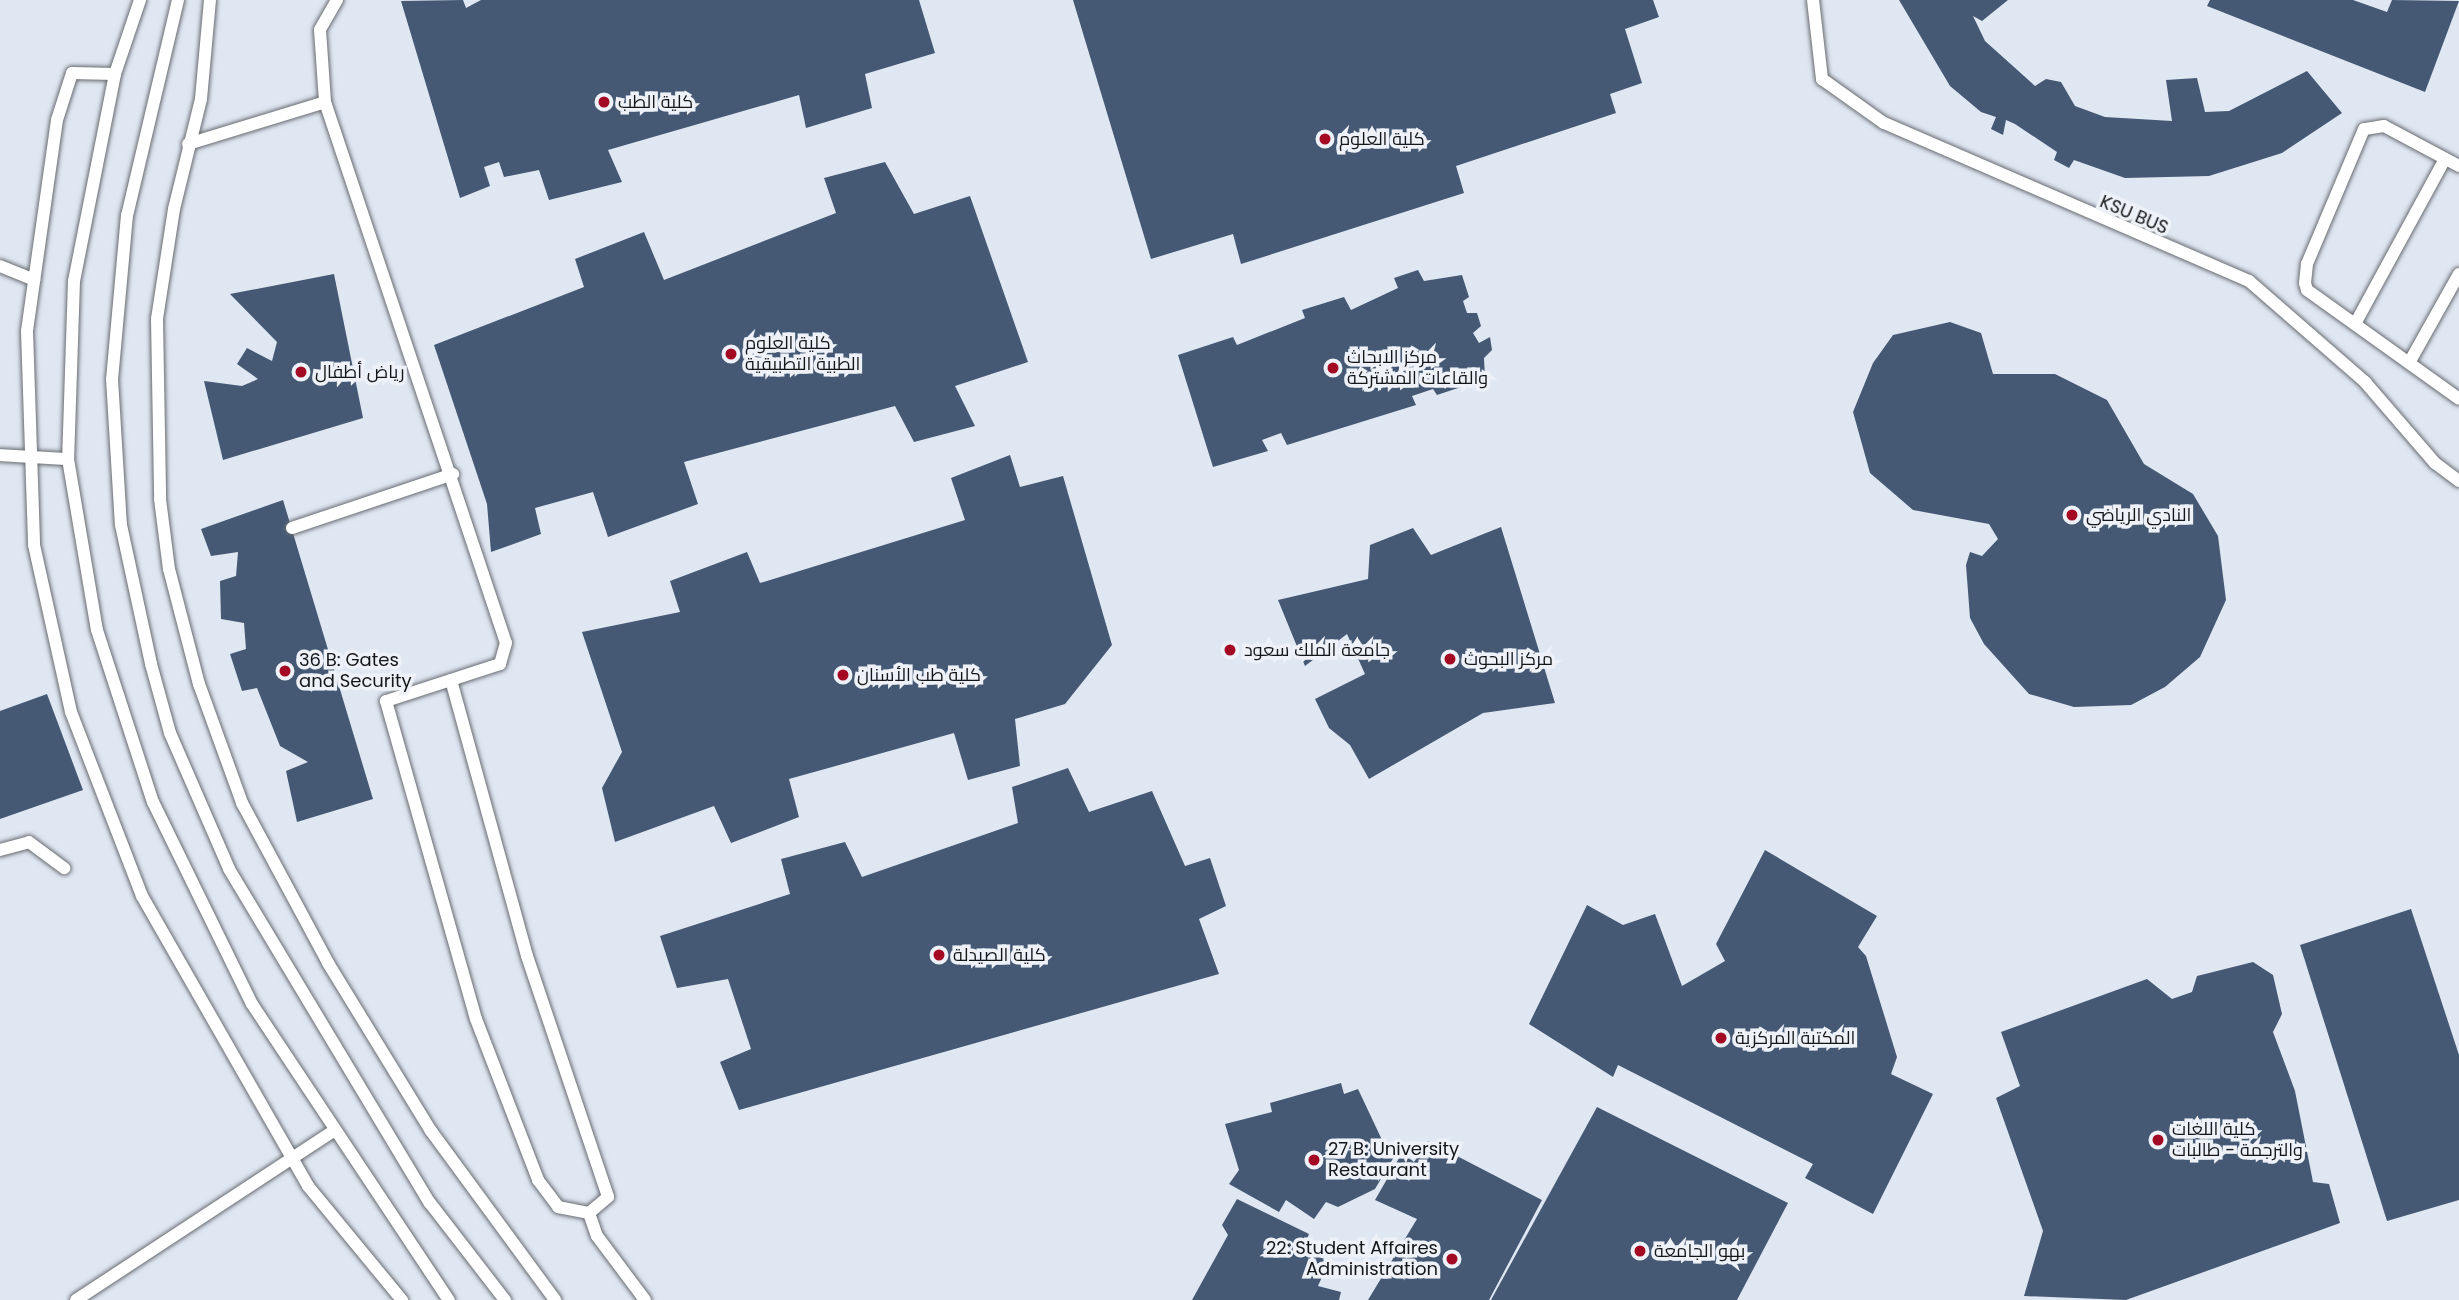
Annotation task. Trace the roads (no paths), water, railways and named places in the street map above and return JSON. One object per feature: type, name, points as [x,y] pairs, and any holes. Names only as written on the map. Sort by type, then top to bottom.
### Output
[{"type":"lane","points":[[139,0],[115,74],[74,281],[68,459],[97,631],[153,802],[252,1004],[333,1131],[449,1300]]},
{"type":"lane","points":[[178,0],[127,215],[112,379],[121,525],[151,664],[170,733],[229,869],[430,1203],[505,1300]]},
{"type":"lane","points":[[337,0],[320,30],[325,102],[453,474],[506,643],[500,664],[386,701],[476,1019],[529,1157],[558,1207],[589,1213]]},
{"type":"lane","name":"KSU BUS","points":[[1814,0],[1822,79],[1884,123],[2249,281],[2365,382],[2435,463],[2459,481]]},
{"type":"lane","points":[[211,1],[201,99],[188,144],[158,320],[160,499],[169,569],[199,684],[242,803],[328,963],[431,1131],[555,1300]]},
{"type":"lane","points":[[115,74],[72,73],[57,120],[27,331],[34,545],[71,712],[142,896],[308,1186],[402,1300]]},
{"type":"lane","points":[[188,144],[325,102]]},
{"type":"lane","points":[[2459,166],[2384,126],[2361,132],[2305,276],[2307,289],[2459,399]]},
{"type":"lane","points":[[2355,324],[2445,159]]},
{"type":"lane","points":[[0,266],[34,280]]},
{"type":"lane","points":[[2409,363],[2459,274]]},
{"type":"lane","points":[[0,455],[31,454],[68,459]]},
{"type":"lane","points":[[292,528],[453,474]]},
{"type":"lane","points":[[451,680],[527,956],[608,1197],[589,1213]]},
{"type":"lane","points":[[0,850],[29,842],[64,868]]},
{"type":"lane","points":[[76,1300],[290,1155],[333,1131]]},
{"type":"lane","points":[[589,1213],[597,1236],[645,1300]]},
{"type":"place","name":"كلية الطب","points":[[604,102]]},
{"type":"place","name":"كلية العلوم","points":[[1325,139]]},
{"type":"place","name":"كلية العلوم الطبية التطبيقية","points":[[731,354]]},
{"type":"place","name":"مركز الابحاث والقاعات المشتركة","points":[[1333,368]]},
{"type":"place","name":"رياض أطفال","points":[[301,372]]},
{"type":"place","name":"النادي الرياضي","points":[[2072,515]]},
{"type":"place","name":"جامعة الملك سعود","points":[[1230,650]]},
{"type":"place","name":"مركز البحوث","points":[[1450,659]]},
{"type":"place","name":"36 B: Gates and Security","points":[[285,671]]},
{"type":"place","name":"كلية طب الأسنان","points":[[843,675]]},
{"type":"place","name":"كلية الصيدلة","points":[[939,955]]},
{"type":"place","name":"المكتبة المركزية","points":[[1721,1038]]},
{"type":"place","name":"كلية اللغات والترجمة - طالبات","points":[[2158,1140]]},
{"type":"place","name":"27 B: University Restaurant","points":[[1314,1160]]},
{"type":"place","name":"بهو الجامعة","points":[[1640,1251]]},
{"type":"place","name":"22: Student Affaires Administration","points":[[1452,1259]]}]
